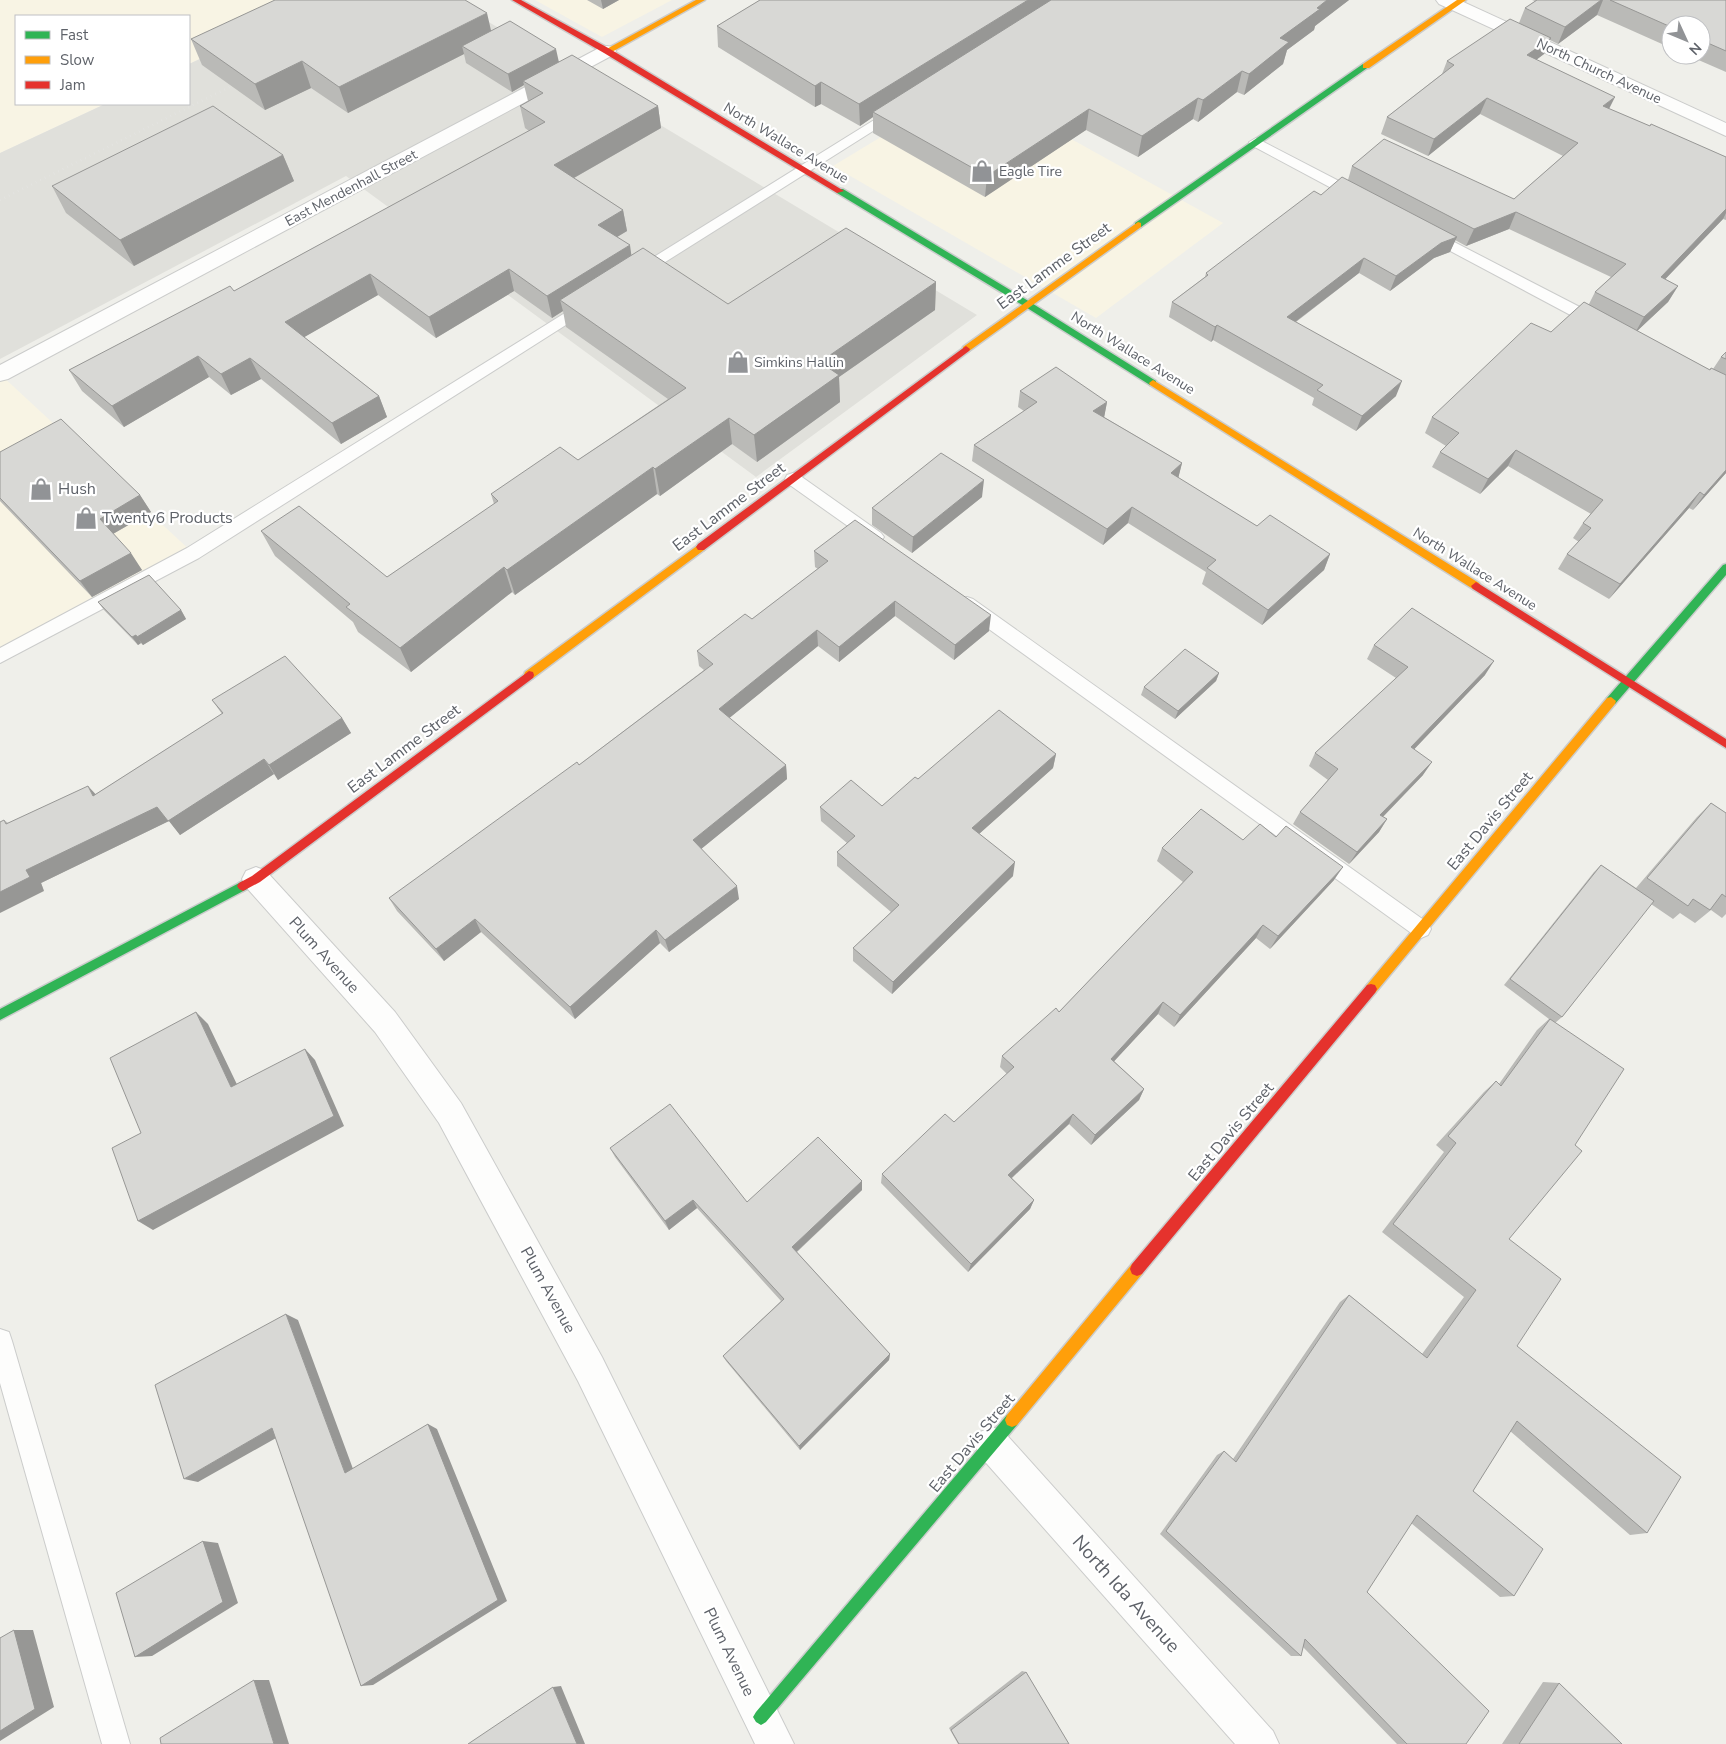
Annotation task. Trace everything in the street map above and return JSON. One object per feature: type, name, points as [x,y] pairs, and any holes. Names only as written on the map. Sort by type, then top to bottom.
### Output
[{"type":"street","name":"North Wallace Avenue","points":[[516,0],[607,51],[802,170],[1028,304],[1726,744]]},
{"type":"street","name":"East Mendenhall Street","points":[[0,374],[702,0]]},
{"type":"street","name":"North Church Avenue","points":[[1455,2],[1726,130]]},
{"type":"street","name":"East Lamme Street","points":[[0,1014],[256,879],[1028,304],[1455,2]]},
{"type":"street","name":"East Davis Street","points":[[768,1730],[992,1444],[1627,682],[1726,568]]},
{"type":"street","name":"Plum Avenue","points":[[256,879],[385,1022],[450,1113],[590,1369],[768,1730]]},
{"type":"street","name":"North Ida Avenue","points":[[992,1444],[1260,1744]]},
{"type":"lane","points":[[622,283],[912,101]]},
{"type":"lane","points":[[1256,142],[1369,202]]},
{"type":"lane","points":[[1413,225],[1613,330]]},
{"type":"lane","points":[[0,656],[193,553],[597,299]]},
{"type":"lane","points":[[793,479],[890,548]]},
{"type":"lane","points":[[954,594],[1421,929]]},
{"type":"lane","points":[[0,1341],[116,1744]]},
{"type":"shaded area","points":[[0,0],[326,0],[190,64],[190,15],[15,15],[15,105],[103,105],[0,153]]},
{"type":"shaded area","points":[[326,0],[452,0],[977,315],[756,477],[346,176],[0,359],[0,153],[103,105],[190,105],[190,64]]},
{"type":"shaded area","points":[[535,0],[672,0],[602,37]]},
{"type":"shaded area","points":[[970,83],[1223,223],[1096,318],[833,166]]},
{"type":"shaded area","points":[[0,374],[193,553],[0,656]]},
{"type":"building","points":[[275,0],[465,0],[487,13],[339,87],[302,61],[255,84],[191,39]]},
{"type":"building","points":[[760,0],[1028,0],[859,104],[821,82],[815,86],[717,26]]},
{"type":"building","points":[[1051,0],[1327,0],[1317,8],[1320,9],[1280,38],[1289,42],[1249,74],[1242,71],[1203,100],[1198,98],[1142,136],[1089,109],[987,176],[873,112]]},
{"type":"building","points":[[1537,0],[1601,0],[1565,27],[1525,8]]},
{"type":"building","points":[[1610,0],[1726,0],[1726,51],[1711,44],[1711,15],[1661,15],[1661,23]]},
{"type":"building","points":[[1510,19],[1551,38],[1527,55],[1615,97],[1603,106],[1650,126],[1651,124],[1726,157],[1726,209],[1661,277],[1678,286],[1644,317],[1595,292],[1626,264],[1516,212],[1474,229],[1352,166],[1384,139],[1514,199],[1578,143],[1487,98],[1434,139],[1387,117],[1454,65],[1447,61]]},
{"type":"building","points":[[510,21],[556,49],[508,74],[462,46]]},
{"type":"building","points":[[572,55],[658,106],[554,165],[623,210],[598,225],[630,245],[547,296],[509,269],[429,317],[370,274],[285,322],[379,396],[332,423],[250,358],[221,374],[198,356],[112,406],[69,370],[230,286],[234,291],[545,122],[520,106],[543,93],[523,81]]},
{"type":"building","points":[[213,106],[283,155],[120,240],[52,186]]},
{"type":"building","points":[[1342,177],[1457,237],[1441,243],[1396,276],[1364,258],[1287,317],[1402,381],[1362,416],[1317,390],[1323,385],[1217,325],[1215,327],[1172,302],[1208,275],[1206,273],[1314,191],[1321,195]]},
{"type":"building","points":[[846,228],[936,282],[820,362],[839,375],[754,435],[729,418],[655,469],[653,467],[507,570],[504,567],[400,648],[346,607],[350,604],[261,531],[299,506],[387,577],[498,501],[491,494],[560,447],[578,460],[686,388],[560,300],[643,248],[728,304]]},
{"type":"building","points":[[1584,302],[1710,370],[1711,368],[1726,375],[1726,470],[1704,495],[1700,492],[1620,584],[1567,554],[1591,528],[1583,523],[1603,500],[1516,450],[1488,479],[1440,452],[1459,433],[1432,417],[1531,323],[1551,332]]},
{"type":"building","points":[[1726,352],[1726,359],[1721,357]]},
{"type":"building","points":[[1056,367],[1107,402],[1093,411],[1182,463],[1171,473],[1257,526],[1270,515],[1330,554],[1268,610],[1207,568],[1216,560],[1132,507],[1107,529],[974,445],[1037,402],[1020,391]]},
{"type":"building","points":[[61,419],[140,495],[100,519],[131,553],[80,581],[0,498],[0,452]]},
{"type":"building","points":[[941,453],[984,480],[913,537],[872,508]]},
{"type":"building","points":[[855,520],[991,615],[955,645],[895,601],[839,647],[817,630],[719,709],[786,765],[693,840],[737,886],[665,940],[656,930],[570,1007],[475,919],[436,949],[389,898],[577,762],[579,765],[713,664],[697,651],[745,614],[752,619],[828,561],[814,551]]},
{"type":"building","points":[[149,575],[181,610],[137,637],[136,635],[132,637],[98,602]]},
{"type":"building","points":[[1412,608],[1494,661],[1411,747],[1432,762],[1380,815],[1387,819],[1357,852],[1300,812],[1338,769],[1315,753],[1408,667],[1374,645]]},
{"type":"building","points":[[1185,649],[1219,673],[1178,711],[1144,687]]},
{"type":"building","points":[[285,656],[342,718],[269,765],[264,759],[168,821],[157,807],[26,870],[30,877],[0,892],[0,822],[4,820],[6,824],[88,786],[93,796],[223,713],[212,700]]},
{"type":"building","points":[[999,710],[1056,754],[972,828],[1015,862],[893,982],[853,948],[899,905],[837,852],[855,836],[820,807],[851,780],[882,806],[915,777],[918,779]]},
{"type":"building","points":[[1711,803],[1726,813],[1726,897],[1722,894],[1710,910],[1693,899],[1688,906],[1647,878]]},
{"type":"building","points":[[1201,809],[1243,840],[1260,824],[1276,837],[1286,826],[1343,867],[1278,936],[1263,925],[1180,1015],[1163,1002],[1111,1059],[1144,1089],[1095,1135],[1073,1114],[1008,1175],[1034,1200],[971,1264],[882,1174],[945,1114],[954,1122],[1014,1067],[1002,1056],[1056,1008],[1059,1012],[1193,872],[1162,848]]},
{"type":"building","points":[[1601,865],[1654,901],[1562,1017],[1510,979]]},
{"type":"building","points":[[196,1012],[231,1087],[305,1049],[334,1116],[138,1221],[112,1148],[141,1133],[110,1058]]},
{"type":"building","points":[[1550,1019],[1624,1069],[1575,1145],[1582,1151],[1509,1239],[1561,1279],[1517,1346],[1681,1477],[1647,1533],[1517,1421],[1473,1491],[1543,1549],[1514,1596],[1417,1515],[1367,1592],[1489,1711],[1466,1744],[1407,1744],[1305,1639],[1301,1656],[1166,1531],[1224,1451],[1236,1462],[1349,1295],[1427,1358],[1476,1290],[1393,1224],[1456,1143],[1448,1136],[1496,1081],[1501,1086]]},
{"type":"building","points":[[670,1104],[747,1202],[818,1137],[862,1181],[792,1247],[890,1354],[799,1446],[723,1356],[784,1299],[693,1200],[665,1221],[610,1148]]},
{"type":"building","points":[[286,1314],[345,1473],[428,1424],[498,1600],[361,1686],[272,1428],[184,1479],[155,1385]]},
{"type":"building","points":[[203,1541],[223,1602],[135,1657],[116,1593]]},
{"type":"building","points":[[14,1630],[35,1709],[0,1731],[0,1638]]},
{"type":"building","points":[[1026,1672],[1069,1744],[959,1744],[951,1730]]},
{"type":"building","points":[[254,1680],[274,1744],[161,1744],[160,1738]]},
{"type":"building","points":[[1559,1683],[1622,1744],[1519,1744]]},
{"type":"building","points":[[553,1687],[577,1744],[468,1744]]},
{"type":"railway","points":[[0,200],[244,80]]},
{"type":"traffic: fast","points":[[1138,225],[1366,66]]},
{"type":"traffic: fast","points":[[840,191],[1153,383]]},
{"type":"traffic: fast","points":[[1611,701],[1726,568]]},
{"type":"traffic: fast","points":[[0,1015],[243,886]]},
{"type":"traffic: fast","points":[[761,1717],[1012,1420]]},
{"type":"traffic: slow","points":[[607,51],[701,0]]},
{"type":"traffic: slow","points":[[1366,66],[1462,0]]},
{"type":"traffic: slow","points":[[966,349],[1138,225]]},
{"type":"traffic: slow","points":[[1153,383],[1476,586]]},
{"type":"traffic: slow","points":[[529,675],[701,547]]},
{"type":"traffic: slow","points":[[1371,989],[1611,701]]},
{"type":"traffic: slow","points":[[1012,1420],[1137,1269]]},
{"type":"traffic: jam","points":[[516,0],[607,51],[840,191]]},
{"type":"traffic: jam","points":[[701,547],[966,349]]},
{"type":"traffic: jam","points":[[1476,586],[1726,744]]},
{"type":"traffic: jam","points":[[243,886],[256,879],[529,675]]},
{"type":"traffic: jam","points":[[1137,1269],[1371,989]]},
{"type":"place","name":"Eagle Tire","points":[[982,171]]},
{"type":"place","name":"Simkins Hallin","points":[[738,362]]},
{"type":"place","name":"Hush","points":[[41,489]]},
{"type":"place","name":"Twenty6 Products","points":[[86,518]]}]
